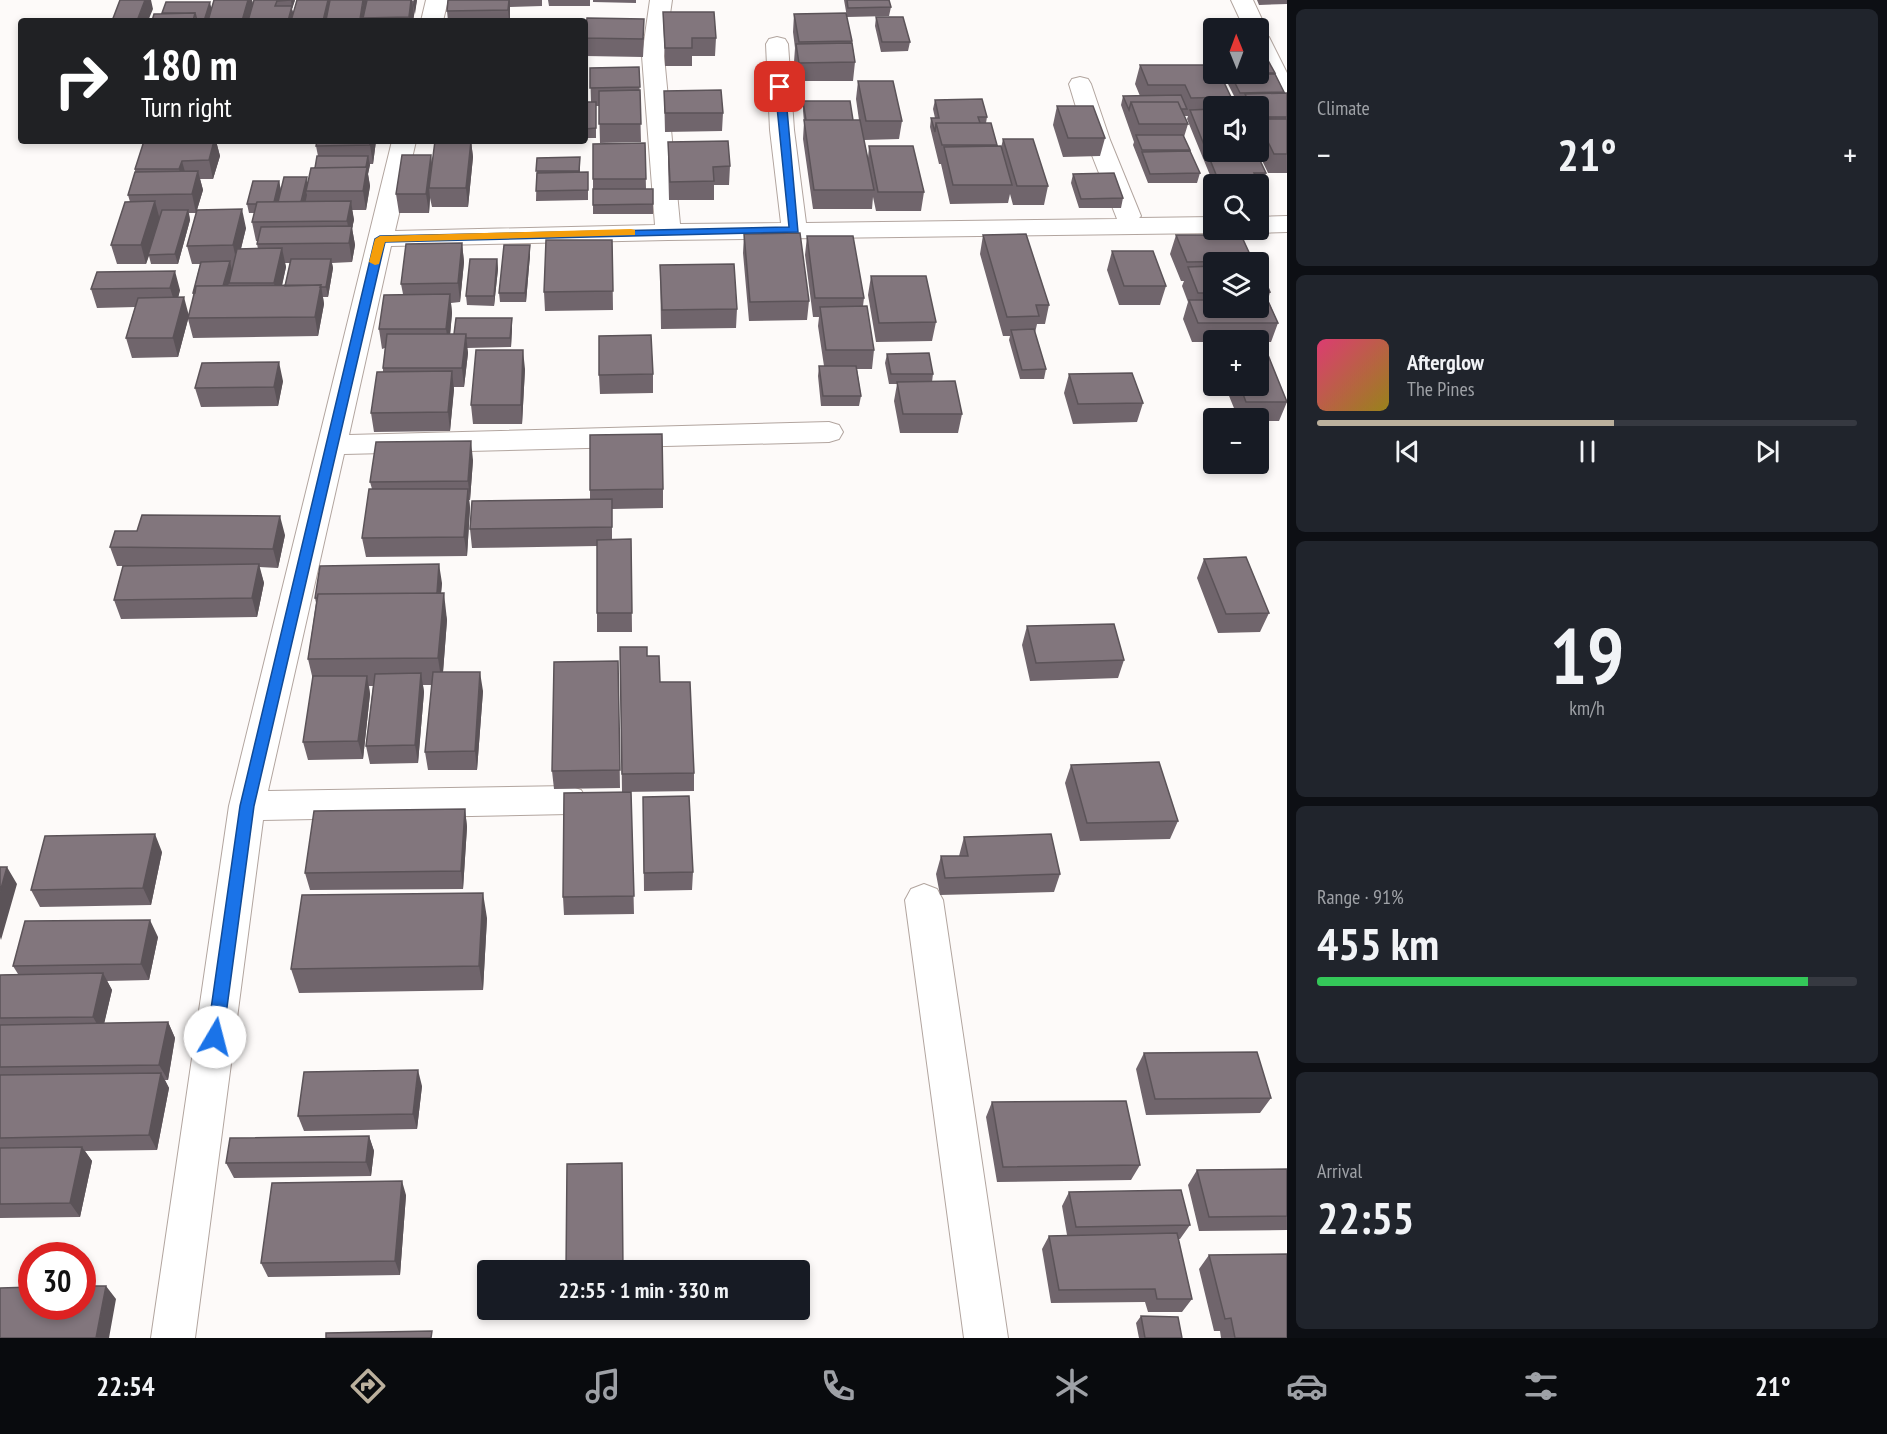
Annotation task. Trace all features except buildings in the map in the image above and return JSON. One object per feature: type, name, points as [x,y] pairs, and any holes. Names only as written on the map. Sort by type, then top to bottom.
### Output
[{"type":"street","points":[[433,18],[437,0]]},
{"type":"street","points":[[661,0],[653,56],[668,232]]},
{"type":"street","points":[[1242,0],[1250,18]]},
{"type":"street","points":[[777,44],[783,130],[794,230]]},
{"type":"street","points":[[1269,60],[1287,96]]},
{"type":"street","points":[[1080,84],[1098,140],[1132,226]]},
{"type":"street","points":[[173,1338],[247,806],[403,144]]},
{"type":"street","points":[[1269,225],[1287,224]]},
{"type":"street","points":[[380,239],[668,232],[1203,225]]},
{"type":"street","points":[[331,445],[829,432]]},
{"type":"street","points":[[247,806],[569,800]]},
{"type":"street","points":[[924,900],[986,1338]]},
{"type":"slow traffic","points":[[375,262],[380,239],[631,233]]},
{"type":"route","points":[[215,1037],[247,806],[380,239],[794,230],[780,87]]}]
